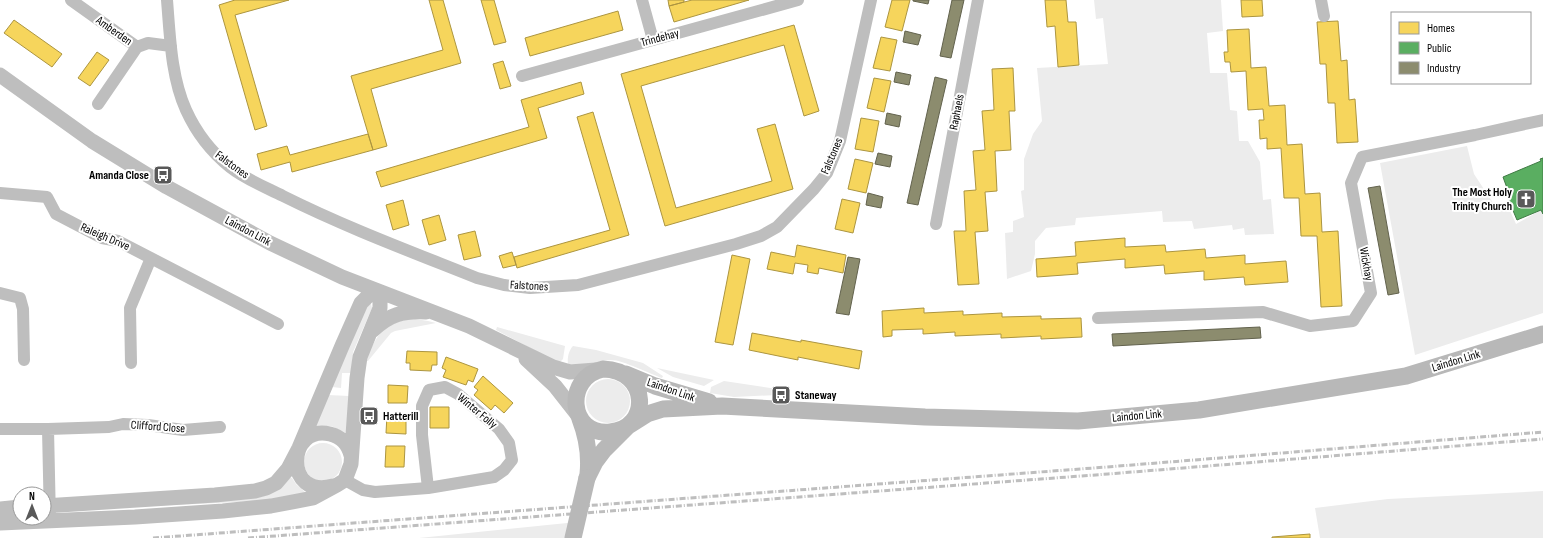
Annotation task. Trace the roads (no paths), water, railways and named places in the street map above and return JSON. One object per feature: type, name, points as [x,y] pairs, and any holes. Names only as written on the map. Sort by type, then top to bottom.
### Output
[{"type":"main road","name":"Laindon Link","points":[[628,426],[639,418],[656,410],[722,406],[925,417],[1078,421],[1199,410],[1406,376],[1543,334]]},
{"type":"main road","points":[[573,538],[587,478],[589,452],[586,436],[578,416],[576,402],[578,390],[582,382],[596,370],[611,369],[620,371],[635,383],[640,399],[635,418],[604,450],[595,462],[587,478]]},
{"type":"main road","name":"Laindon Link","points":[[620,371],[655,386],[722,406]]},
{"type":"main road","points":[[578,416],[587,425],[602,432],[611,432],[628,426]]},
{"type":"street","name":"Amberden","points":[[71,0],[137,47]]},
{"type":"street","name":"Falstones","points":[[167,0],[171,46],[177,82],[185,109],[195,128],[208,147],[240,174],[308,208],[477,278],[504,285],[530,288],[578,285],[621,275],[729,246],[761,236],[777,228],[814,190],[828,173],[840,141],[869,0]]},
{"type":"street","points":[[642,0],[653,40]]},
{"type":"street","name":"Trindehay","points":[[522,76],[798,0]]},
{"type":"street","name":"Raphaels","points":[[936,224],[978,0]]},
{"type":"street","points":[[1321,0],[1324,16]]},
{"type":"street","name":"Amberden","points":[[98,104],[137,47],[148,43],[171,46]]},
{"type":"street","name":"Laindon Link","points":[[0,75],[80,133],[167,187],[270,243],[342,277],[469,326],[561,370],[570,372],[596,370]]},
{"type":"street","name":"Wickhay","points":[[1098,318],[1263,312],[1310,326],[1353,321],[1371,293],[1351,183],[1362,157],[1475,136],[1543,120]]},
{"type":"street","name":"Raleigh Drive","points":[[0,193],[47,197],[56,214],[102,238],[118,241],[278,324]]},
{"type":"street","points":[[131,363],[130,308],[150,258]]},
{"type":"street","points":[[342,277],[348,280],[358,293],[359,301],[356,314]]},
{"type":"street","points":[[52,505],[215,495],[266,488],[276,483],[283,477],[299,448],[356,314],[367,295],[378,291],[380,295],[380,308],[360,357],[350,468],[341,482],[313,498],[271,506],[223,511],[52,521]]},
{"type":"street","points":[[0,293],[20,298],[23,309],[24,360]]},
{"type":"street","points":[[365,342],[372,331],[387,318],[408,312],[425,312],[441,315]]},
{"type":"street","name":"Laindon Link","points":[[515,349],[555,386],[578,416]]},
{"type":"street","name":"Winter Folly","points":[[341,482],[363,490],[375,492],[428,488],[494,477],[504,470],[512,460],[509,443],[499,429],[458,394],[445,387],[430,390],[422,406],[422,435],[428,488]]},
{"type":"street","name":"Clifford Close","points":[[0,429],[109,427],[123,424],[148,425],[184,430],[220,427]]},
{"type":"street","points":[[47,486],[48,429]]},
{"type":"street","points":[[341,482],[322,488],[308,485],[303,480],[296,465],[299,448],[306,439],[313,435],[326,433],[336,436],[344,441],[349,446],[352,455]]},
{"type":"street","points":[[0,509],[12,508]]},
{"type":"street","points":[[0,523],[12,523]]},
{"type":"railway","points":[[153,538],[1107,467],[1543,432]]},
{"type":"railway","points":[[248,538],[1108,474],[1543,439]]},
{"type":"place","name":"Amanda Close","points":[[163,175]]},
{"type":"place","name":"The Most Holy Trinity Church","points":[[1526,199]]},
{"type":"place","name":"Staneway","points":[[781,395]]},
{"type":"place","name":"Hatterill","points":[[369,416]]}]
